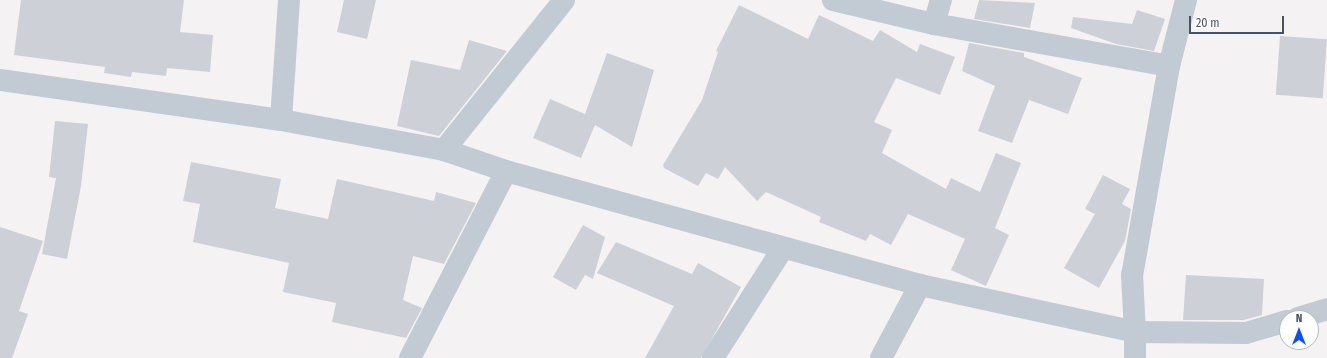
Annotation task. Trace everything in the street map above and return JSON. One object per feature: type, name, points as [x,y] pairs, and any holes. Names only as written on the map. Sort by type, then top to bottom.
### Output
[{"type":"street","points":[[281,120],[289,0]]},
{"type":"street","points":[[444,150],[564,0]]},
{"type":"street","points":[[833,0],[934,24],[1169,66]]},
{"type":"street","points":[[934,24],[941,0]]},
{"type":"street","points":[[1136,358],[1132,275],[1169,66],[1186,0]]},
{"type":"street","points":[[0,80],[281,120],[444,150],[506,171],[920,285],[1135,332],[1246,333],[1279,323]]},
{"type":"street","points":[[410,358],[506,171]]},
{"type":"street","points":[[713,358],[783,248]]},
{"type":"street","points":[[881,358],[920,285]]},
{"type":"building","points":[[21,0],[184,0],[180,32],[213,35],[210,72],[167,68],[166,76],[132,72],[131,77],[104,73],[105,67],[14,55]]},
{"type":"building","points":[[344,0],[376,0],[367,39],[337,32]]},
{"type":"building","points":[[979,0],[1035,3],[1030,28],[974,19]]},
{"type":"building","points":[[739,5],[808,39],[819,15],[873,41],[880,30],[917,52],[920,44],[955,57],[940,95],[896,78],[874,122],[892,130],[882,153],[946,189],[951,178],[980,192],[996,153],[1021,163],[995,228],[1009,235],[986,286],[951,270],[965,239],[908,214],[891,245],[870,234],[866,241],[819,222],[821,217],[766,192],[757,201],[725,167],[718,179],[706,173],[698,186],[664,168],[663,165],[702,100],[718,52],[716,51]]},
{"type":"building","points":[[1137,10],[1165,19],[1154,51],[1116,44],[1071,28],[1073,17],[1132,24]]},
{"type":"building","points":[[1280,36],[1327,39],[1323,98],[1276,95]]},
{"type":"building","points":[[469,40],[507,51],[439,136],[397,126],[411,60],[460,70]]},
{"type":"building","points":[[969,43],[1024,53],[1024,57],[1082,78],[1068,114],[1029,100],[1012,143],[978,131],[995,86],[962,71]]},
{"type":"building","points":[[607,53],[654,70],[632,147],[595,125],[581,158],[533,138],[550,99],[585,114]]},
{"type":"building","points":[[55,121],[88,124],[81,186],[67,259],[42,254],[56,178],[49,177]]},
{"type":"building","points":[[191,162],[281,179],[275,208],[328,219],[337,179],[434,201],[436,192],[476,203],[444,264],[413,256],[403,300],[422,308],[406,338],[332,322],[336,303],[283,292],[289,263],[193,242],[200,204],[183,201]]},
{"type":"building","points":[[1103,175],[1130,189],[1122,204],[1131,209],[1125,241],[1099,288],[1064,268],[1095,214],[1085,209]]},
{"type":"building","points":[[583,225],[605,237],[593,279],[585,275],[576,290],[553,277]]},
{"type":"building","points":[[0,227],[43,241],[19,311],[28,314],[12,358],[0,358]]},
{"type":"building","points":[[616,242],[692,274],[698,263],[741,287],[701,358],[645,358],[674,306],[597,273]]},
{"type":"building","points":[[1186,275],[1264,279],[1262,315],[1244,320],[1183,320]]}]
